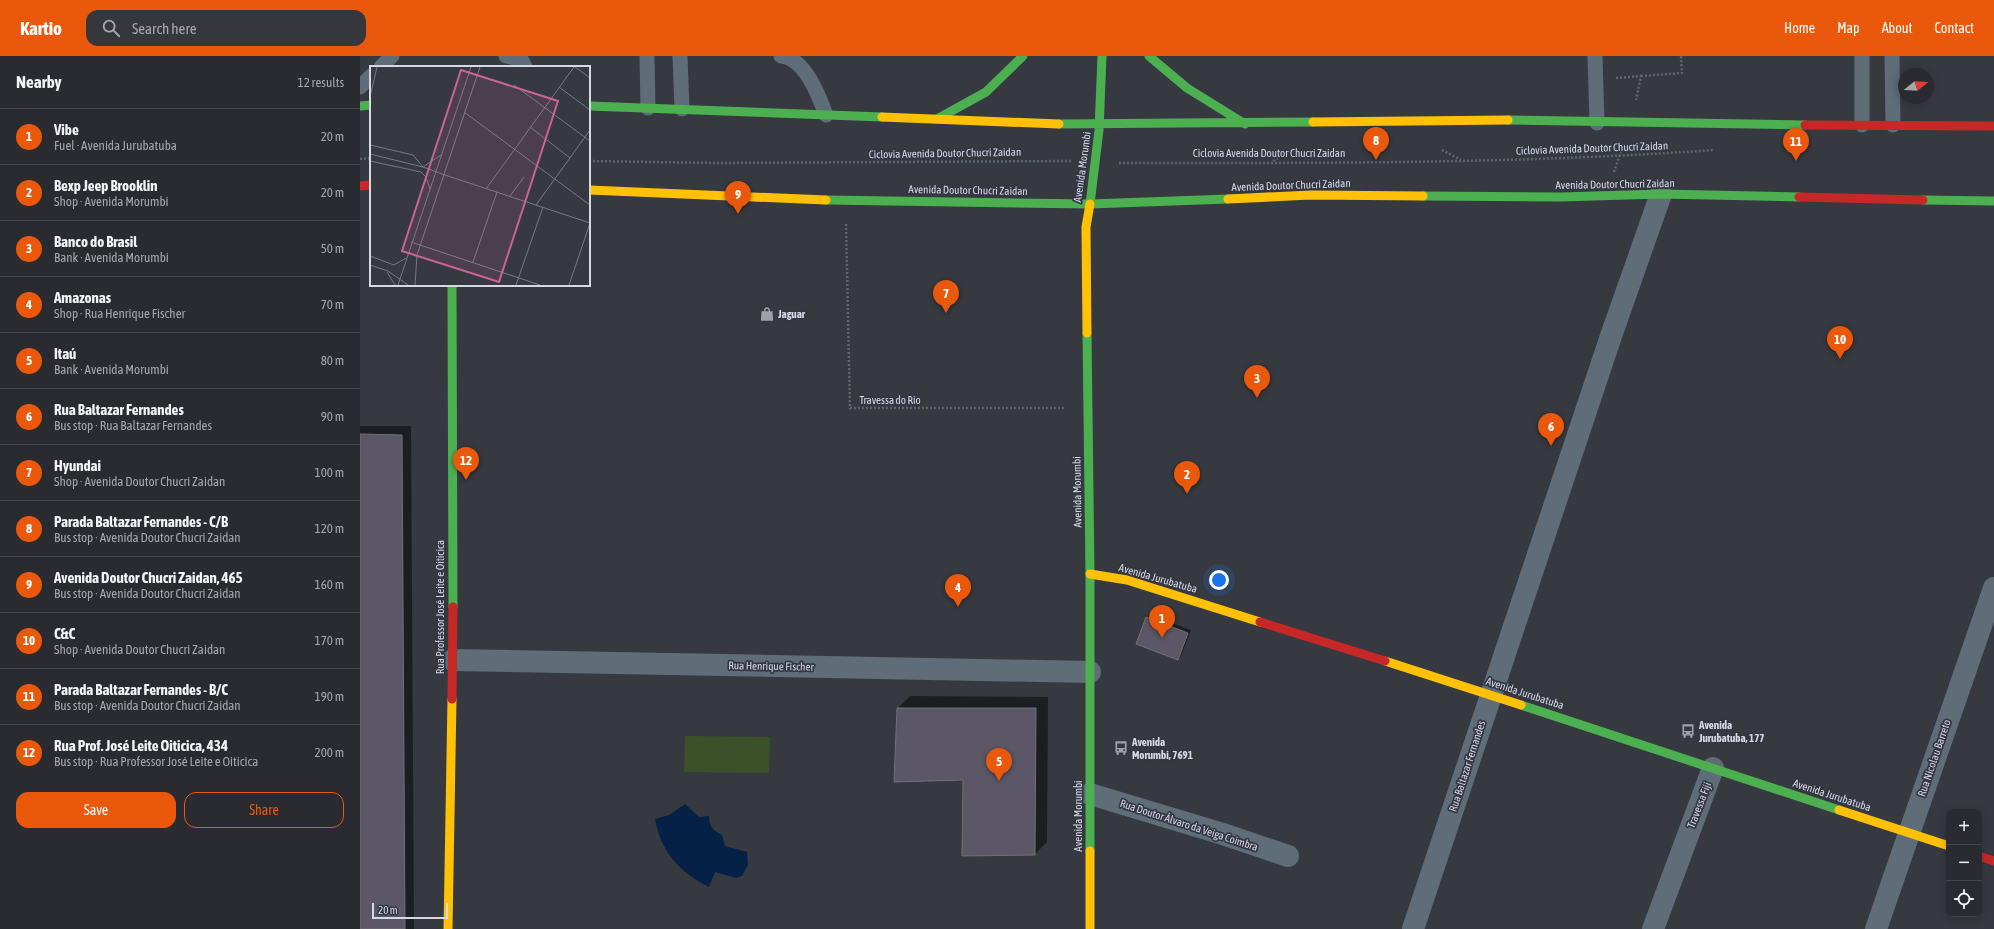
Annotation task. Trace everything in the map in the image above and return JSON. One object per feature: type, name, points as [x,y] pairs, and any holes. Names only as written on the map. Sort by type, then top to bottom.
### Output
[{"type":"main road","points":[[937,119],[986,92],[1023,56]]},
{"type":"main road","name":"Avenida Morumbi","points":[[1090,929],[1090,574],[1086,227],[1097,163],[1100,125],[1102,56]]},
{"type":"main road","points":[[1149,56],[1187,88],[1244,124]]},
{"type":"main road","points":[[360,106],[370,105]]},
{"type":"main road","points":[[590,106],[937,119],[1023,124],[1244,124],[1494,120],[1597,123],[1632,122],[1994,126]]},
{"type":"main road","points":[[360,186],[370,185]]},
{"type":"main road","name":"Avenida Doutor Chucri Zaidan","points":[[590,190],[846,201],[1090,204],[1311,195],[1661,194],[1994,201]]},
{"type":"main road","name":"Rua Professor José Leite e Oiticica","points":[[448,929],[452,660],[452,286]]},
{"type":"main road","name":"Avenida Jurubatuba","points":[[1090,574],[1127,580],[1491,695],[1946,845]]},
{"type":"main road","points":[[1982,857],[1994,861]]},
{"type":"street","name":"Rua Baltazar Fernandes","points":[[1413,929],[1611,336],[1661,194]]},
{"type":"street","name":"Rua Nicolau Barreto","points":[[1876,929],[1994,588]]},
{"type":"street","name":"Rua Henrique Fischer","points":[[452,660],[1090,672]]},
{"type":"street","name":"Travessa Fiji","points":[[1653,929],[1684,842],[1713,768]]},
{"type":"street","name":"Rua Doutor Álvaro da Veiga Coimbra","points":[[1090,794],[1222,834],[1288,856]]},
{"type":"lane","points":[[381,66],[392,56]]},
{"type":"lane","points":[[506,56],[520,59],[524,66]]},
{"type":"lane","points":[[647,56],[648,108]]},
{"type":"lane","points":[[680,56],[682,109]]},
{"type":"lane","points":[[781,56],[788,57],[800,67],[815,86],[826,115]]},
{"type":"lane","points":[[1595,56],[1597,123]]},
{"type":"lane","points":[[1862,56],[1862,125]]},
{"type":"lane","points":[[1892,56],[1893,125]]},
{"type":"lane","points":[[360,87],[370,77]]},
{"type":"path","points":[[1596,80],[1682,73],[1681,56]]},
{"type":"path","points":[[1606,195],[1632,122],[1641,76]]},
{"type":"path","points":[[1442,150],[1461,160]]},
{"type":"path","name":"Ciclovia Avenida Doutor Chucri Zaidan","points":[[590,161],[716,163],[1024,160],[1097,163],[1461,160],[1619,156],[1715,150]]},
{"type":"path","points":[[1273,161],[1290,151]]},
{"type":"path","points":[[360,159],[370,158]]},
{"type":"path","name":"Travessa do Rio","points":[[846,201],[850,408],[1088,409]]},
{"type":"green space","points":[[685,736],[770,737],[769,773],[684,772]]},
{"type":"water","points":[[685,804],[699,817],[709,816],[711,826],[722,835],[725,846],[747,852],[748,865],[742,876],[736,878],[715,872],[709,887],[689,875],[673,860],[662,841],[655,819],[669,815]]},
{"type":"building","points":[[360,434],[402,435],[405,929],[360,929]]},
{"type":"building","points":[[1146,617],[1188,633],[1178,660],[1136,644]]},
{"type":"building","points":[[897,708],[1036,708],[1035,855],[962,856],[963,780],[894,782]]},
{"type":"traffic: fast","points":[[937,119],[986,92],[1023,56]]},
{"type":"traffic: fast","points":[[1090,204],[1099,130],[1102,56]]},
{"type":"traffic: fast","points":[[1149,56],[1187,88],[1245,124]]},
{"type":"traffic: fast","points":[[360,106],[370,105]]},
{"type":"traffic: fast","points":[[590,106],[882,117]]},
{"type":"traffic: fast","points":[[1508,120],[1805,125]]},
{"type":"traffic: fast","points":[[1059,124],[1313,122]]},
{"type":"traffic: fast","points":[[1423,196],[1561,197],[1661,194],[1799,197]]},
{"type":"traffic: fast","points":[[826,200],[1090,204],[1228,199]]},
{"type":"traffic: fast","points":[[1923,200],[1994,201]]},
{"type":"traffic: fast","points":[[452,286],[453,607]]},
{"type":"traffic: fast","points":[[1087,333],[1090,574],[1090,851]]},
{"type":"traffic: fast","points":[[1521,705],[1839,810]]},
{"type":"traffic: slow","points":[[882,117],[1059,124]]},
{"type":"traffic: slow","points":[[1313,122],[1508,120]]},
{"type":"traffic: slow","points":[[590,190],[826,200]]},
{"type":"traffic: slow","points":[[1228,199],[1311,195],[1423,196]]},
{"type":"traffic: slow","points":[[1087,333],[1086,227],[1090,204]]},
{"type":"traffic: slow","points":[[1090,574],[1127,580],[1260,622]]},
{"type":"traffic: slow","points":[[1385,661],[1521,705]]},
{"type":"traffic: slow","points":[[448,929],[452,699]]},
{"type":"traffic: slow","points":[[1839,810],[1946,845]]},
{"type":"traffic: slow","points":[[1090,851],[1090,929]]},
{"type":"traffic: jam","points":[[1805,125],[1994,126]]},
{"type":"traffic: jam","points":[[360,186],[370,185]]},
{"type":"traffic: jam","points":[[1799,197],[1923,200]]},
{"type":"traffic: jam","points":[[452,699],[453,607]]},
{"type":"traffic: jam","points":[[1260,622],[1385,661]]},
{"type":"traffic: jam","points":[[1982,857],[1994,861]]},
{"type":"place","name":"Parada Baltazar Fernandes - C/B","points":[[1376,160]]},
{"type":"place","name":"Parada Baltazar Fernandes - B/C","points":[[1796,161]]},
{"type":"place","name":"Avenida Doutor Chucri Zaidan, 465","points":[[738,214]]},
{"type":"place","name":"Hyundai","points":[[946,313]]},
{"type":"place","name":"Jaguar","points":[[767,314]]},
{"type":"place","name":"C&C","points":[[1840,359]]},
{"type":"place","name":"Banco do Brasil","points":[[1257,398]]},
{"type":"place","name":"Rua Baltazar Fernandes","points":[[1551,446]]},
{"type":"place","name":"Rua Prof. José Leite Oiticica, 434","points":[[466,480]]},
{"type":"place","name":"Bexp Jeep Brooklin","points":[[1187,494]]},
{"type":"place","name":"Amazonas","points":[[958,607]]},
{"type":"place","name":"Vibe","points":[[1162,638]]},
{"type":"place","name":"Avenida Jurubatuba, 177","points":[[1688,731]]},
{"type":"place","name":"Avenida Morumbi, 7691","points":[[1121,748]]},
{"type":"place","name":"Itaú","points":[[999,781]]}]
